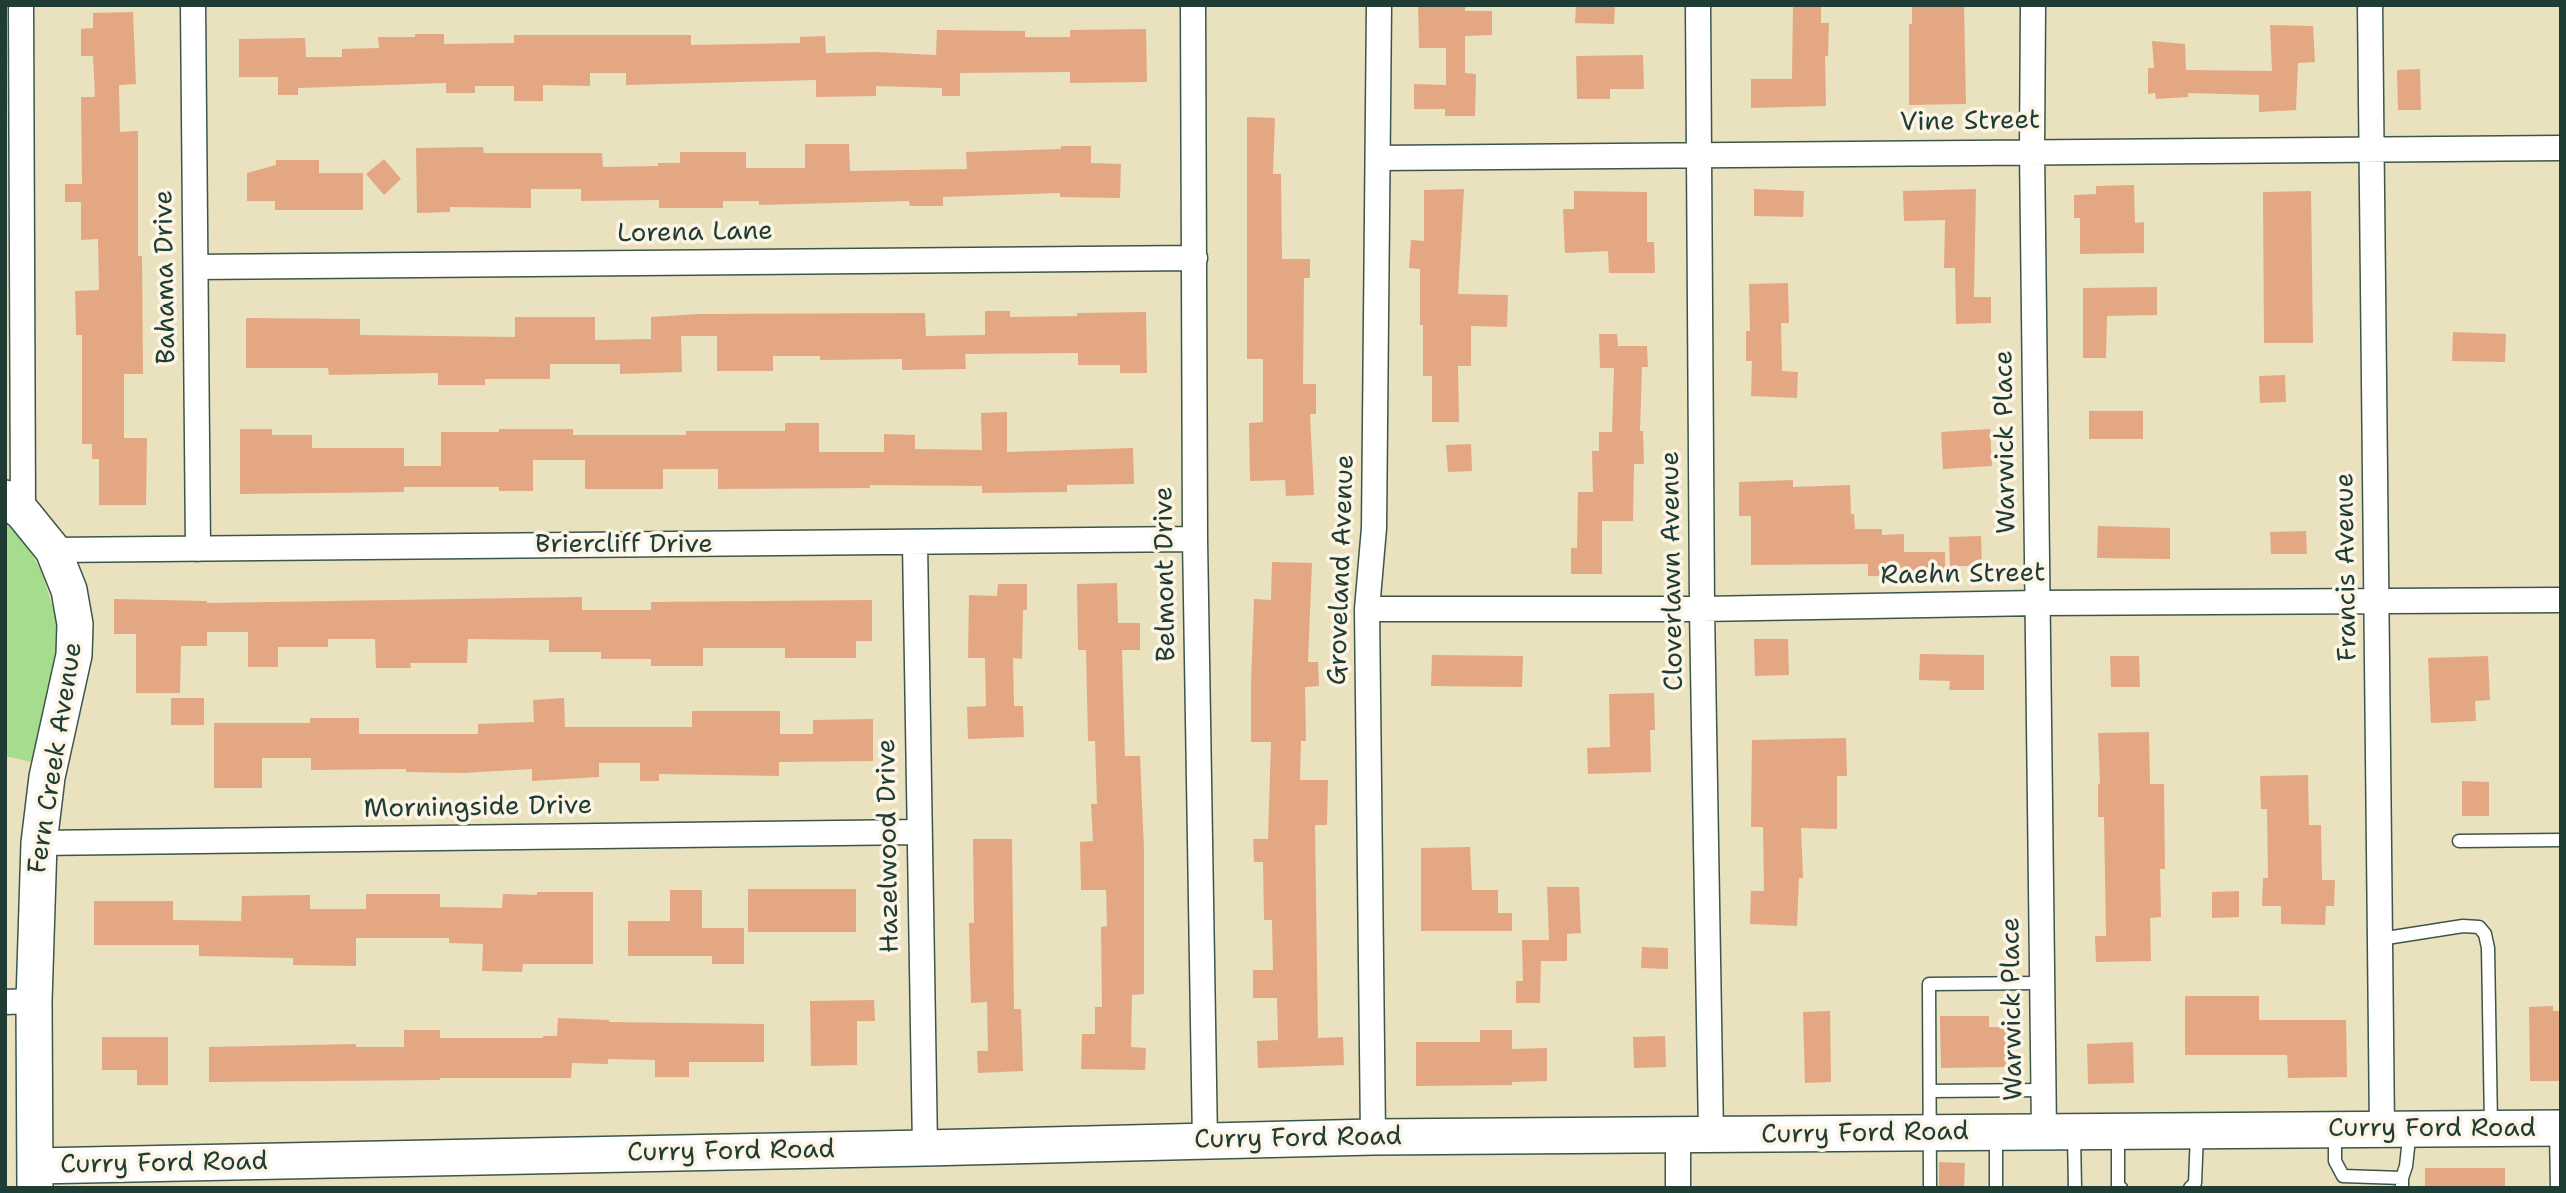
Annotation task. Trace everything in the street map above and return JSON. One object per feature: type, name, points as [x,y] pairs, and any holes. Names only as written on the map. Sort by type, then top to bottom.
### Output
[{"type":"street","name":"Fern Creek Avenue","points":[[21,5],[14,505],[53,550],[69,590],[75,624],[74,655],[47,777],[19,1002],[35,1177]]},
{"type":"street","name":"Bahama Drive","points":[[193,5],[198,549]]},
{"type":"street","name":"Belmont Drive","points":[[1193,5],[1195,539],[1205,1142]]},
{"type":"street","name":"Groveland Avenue","points":[[1373,1137],[1367,609],[1374,528],[1379,5]]},
{"type":"street","name":"Cloverlawn Avenue","points":[[1678,1188],[1695,1135],[1702,609],[1698,5]]},
{"type":"street","name":"Warwick Place","points":[[2033,5],[2032,151],[2044,1090],[2059,1131]]},
{"type":"street","name":"Francis Avenue","points":[[2370,5],[2381,939],[2396,1129]]},
{"type":"street","name":"Vine Street","points":[[1379,158],[2561,148]]},
{"type":"street","name":"Lorena Lane","points":[[196,267],[1195,258]]},
{"type":"street","name":"Briercliff Drive","points":[[53,550],[1195,539]]},
{"type":"street","name":"Hazelwood Drive","points":[[915,543],[925,1149]]},
{"type":"street","name":"Raehn Street","points":[[1367,609],[1702,609],[2038,603],[2561,600]]},
{"type":"street","name":"Morningside Drive","points":[[39,843],[918,832]]},
{"type":"street","name":"Curry Ford Road","points":[[35,1177],[1373,1137],[2558,1128]]},
{"type":"lane","points":[[2459,841],[2561,840]]},
{"type":"lane","points":[[2381,939],[2463,926],[2479,927],[2485,934],[2488,947],[2491,1129]]},
{"type":"lane","points":[[1930,1186],[1929,984],[2043,984]]},
{"type":"lane","points":[[1930,1091],[2044,1090]]},
{"type":"lane","points":[[2558,1128],[2558,1182]]},
{"type":"lane","points":[[2335,1129],[2335,1161],[2343,1176],[2402,1183],[2406,1166],[2396,1129]]},
{"type":"lane","points":[[2190,1188],[2195,1183],[2197,1130]]},
{"type":"lane","points":[[2059,1131],[2075,1188]]},
{"type":"lane","points":[[2118,1131],[2118,1186],[2121,1188]]},
{"type":"lane","points":[[1996,1132],[1996,1185]]},
{"type":"green space","points":[[5,518],[22,537],[42,572],[57,622],[58,656],[36,763],[5,756]]},
{"type":"building","points":[[1418,5],[1465,5],[1465,11],[1492,11],[1492,35],[1465,36],[1465,73],[1476,74],[1475,116],[1445,116],[1445,109],[1414,109],[1414,84],[1446,85],[1446,48],[1419,48]]},
{"type":"building","points":[[1576,5],[1615,5],[1614,24],[1575,23]]},
{"type":"building","points":[[1793,5],[1821,5],[1821,23],[1829,23],[1828,56],[1825,56],[1826,106],[1751,108],[1751,79],[1792,79]]},
{"type":"building","points":[[1912,5],[1964,5],[1966,104],[1909,105],[1909,24],[1912,24]]},
{"type":"building","points":[[133,12],[136,84],[119,85],[120,132],[138,131],[138,256],[142,256],[143,374],[124,374],[124,438],[147,438],[146,505],[99,505],[99,459],[92,459],[92,444],[82,444],[82,335],[76,335],[75,291],[99,290],[98,239],[81,240],[81,202],[65,202],[65,184],[82,184],[81,97],[95,97],[93,56],[81,56],[81,29],[93,28],[93,13]]},
{"type":"building","points":[[2270,25],[2313,26],[2315,62],[2298,63],[2296,110],[2259,112],[2259,95],[2188,93],[2188,97],[2156,99],[2155,93],[2148,94],[2148,68],[2154,68],[2152,41],[2185,44],[2186,70],[2272,71]]},
{"type":"building","points":[[1146,29],[1147,82],[1070,83],[1070,72],[960,73],[960,96],[942,96],[942,88],[876,86],[876,96],[816,97],[816,80],[626,85],[626,73],[590,73],[590,86],[543,85],[543,101],[514,101],[514,86],[475,86],[475,93],[446,93],[446,83],[298,88],[298,95],[278,95],[278,77],[239,77],[239,39],[305,38],[306,57],[342,57],[342,49],[379,48],[378,37],[415,37],[415,34],[444,34],[444,44],[514,43],[514,35],[691,35],[691,45],[800,43],[800,37],[825,36],[826,53],[936,55],[937,30],[1025,31],[1025,37],[1070,37],[1070,30]]},
{"type":"building","points":[[1643,55],[1644,89],[1610,89],[1610,99],[1577,99],[1576,56]]},
{"type":"building","points":[[2420,69],[2421,110],[2398,110],[2397,70]]},
{"type":"building","points":[[1247,117],[1275,118],[1273,174],[1281,174],[1282,259],[1310,259],[1310,278],[1304,278],[1303,384],[1316,384],[1316,414],[1310,414],[1314,495],[1286,496],[1285,480],[1250,481],[1249,423],[1263,422],[1263,359],[1247,359]]},
{"type":"building","points":[[805,144],[849,144],[850,171],[967,169],[966,152],[1091,146],[1091,163],[1121,164],[1120,198],[1060,197],[1060,193],[943,197],[943,206],[910,206],[909,201],[759,205],[759,201],[723,201],[723,208],[659,208],[659,200],[581,201],[581,189],[531,189],[531,208],[450,207],[450,212],[417,213],[416,148],[483,147],[484,153],[602,153],[603,167],[680,163],[680,152],[746,152],[746,168],[805,168]]},
{"type":"building","points":[[384,159],[401,179],[384,195],[366,174]]},
{"type":"building","points":[[276,160],[319,160],[319,173],[363,173],[363,210],[275,210],[275,201],[247,201],[247,173],[276,165]]},
{"type":"building","points":[[2134,185],[2135,223],[2144,222],[2144,253],[2080,254],[2080,218],[2074,218],[2074,195],[2096,194],[2096,186]]},
{"type":"building","points":[[1464,189],[1458,294],[1508,295],[1507,327],[1471,326],[1471,366],[1458,366],[1459,422],[1432,422],[1432,376],[1423,376],[1420,269],[1409,268],[1411,240],[1424,241],[1424,190]]},
{"type":"building","points":[[1754,189],[1804,191],[1803,217],[1754,216]]},
{"type":"building","points":[[1976,189],[1974,297],[1991,297],[1991,323],[1956,324],[1955,268],[1944,268],[1945,220],[1904,221],[1903,191]]},
{"type":"building","points":[[1574,191],[1647,192],[1647,242],[1654,242],[1655,273],[1609,273],[1608,251],[1565,253],[1563,209],[1574,209]]},
{"type":"building","points":[[2311,191],[2313,343],[2264,343],[2263,192]]},
{"type":"building","points":[[1788,283],[1789,323],[1781,323],[1782,371],[1798,372],[1797,398],[1751,396],[1752,361],[1746,361],[1746,331],[1750,331],[1749,284]]},
{"type":"building","points":[[2157,287],[2157,315],[2107,316],[2106,358],[2083,358],[2083,288]]},
{"type":"building","points":[[985,311],[1010,311],[1010,317],[1146,312],[1147,373],[1120,373],[1120,365],[1078,365],[1078,353],[965,354],[966,369],[902,370],[902,359],[820,360],[820,356],[773,356],[773,371],[717,371],[717,336],[681,336],[682,372],[620,374],[620,364],[550,364],[550,379],[485,379],[485,385],[438,385],[438,373],[329,375],[328,368],[246,368],[246,318],[360,319],[360,335],[515,337],[515,317],[595,317],[595,340],[651,339],[651,317],[699,314],[925,313],[926,336],[985,335]]},
{"type":"building","points":[[2453,332],[2506,334],[2505,362],[2452,361]]},
{"type":"building","points":[[1599,334],[1617,334],[1618,346],[1647,346],[1648,367],[1642,367],[1640,431],[1643,431],[1644,464],[1634,464],[1633,521],[1602,521],[1602,574],[1571,574],[1571,548],[1577,548],[1578,492],[1593,492],[1592,451],[1599,451],[1599,432],[1612,432],[1614,368],[1600,368]]},
{"type":"building","points":[[2285,375],[2286,402],[2260,403],[2259,376]]},
{"type":"building","points":[[2089,411],[2143,411],[2143,439],[2089,439]]},
{"type":"building","points":[[1007,412],[1007,452],[1133,448],[1134,484],[1067,485],[1067,492],[982,493],[982,486],[870,485],[870,488],[718,489],[718,469],[663,469],[663,489],[585,489],[585,460],[533,460],[533,491],[499,491],[499,487],[404,487],[404,492],[240,494],[240,429],[272,429],[272,435],[312,435],[312,448],[404,448],[404,466],[441,466],[441,432],[499,432],[499,429],[573,429],[573,435],[686,435],[686,431],[785,431],[785,423],[819,423],[819,452],[884,452],[884,434],[915,435],[915,449],[982,450],[981,413]]},
{"type":"building","points":[[1990,429],[1992,466],[1943,469],[1941,432]]},
{"type":"building","points":[[1471,444],[1472,471],[1448,472],[1446,445]]},
{"type":"building","points":[[1793,480],[1793,487],[1850,485],[1851,514],[1854,514],[1855,529],[1882,529],[1882,535],[1904,534],[1904,552],[1945,552],[1945,577],[1868,576],[1868,564],[1751,565],[1751,516],[1739,516],[1739,482]]},
{"type":"building","points":[[2098,526],[2170,528],[2170,559],[2097,558]]},
{"type":"building","points":[[2306,531],[2307,554],[2271,554],[2270,532]]},
{"type":"building","points":[[1981,536],[1982,566],[1950,566],[1949,537]]},
{"type":"building","points":[[1272,562],[1312,563],[1308,662],[1318,662],[1319,686],[1305,687],[1306,741],[1301,741],[1300,780],[1328,780],[1327,825],[1315,825],[1318,1038],[1343,1037],[1344,1065],[1258,1068],[1257,1041],[1278,1040],[1277,998],[1253,998],[1253,970],[1273,970],[1272,920],[1264,920],[1263,862],[1254,862],[1253,839],[1268,839],[1271,742],[1251,742],[1254,599],[1271,600]]},
{"type":"building","points":[[1117,583],[1118,623],[1140,623],[1140,650],[1122,650],[1125,756],[1140,756],[1144,849],[1144,994],[1132,995],[1131,1047],[1146,1048],[1145,1070],[1081,1069],[1082,1034],[1095,1034],[1095,1007],[1102,1007],[1101,927],[1107,926],[1106,890],[1081,890],[1080,842],[1093,841],[1091,804],[1097,804],[1095,741],[1088,741],[1086,650],[1078,650],[1077,584]]},
{"type":"building","points":[[998,584],[1027,584],[1027,610],[1023,610],[1022,659],[1013,658],[1014,706],[1023,706],[1024,737],[968,739],[967,707],[986,706],[985,658],[968,658],[969,595],[997,596]]},
{"type":"building","points":[[582,597],[582,610],[651,610],[651,602],[872,600],[872,641],[856,641],[856,658],[785,658],[785,648],[703,648],[703,666],[651,666],[651,659],[601,659],[601,652],[549,652],[549,640],[468,639],[467,663],[410,663],[411,668],[376,668],[375,639],[328,639],[328,647],[278,647],[278,667],[248,667],[248,632],[207,632],[207,646],[181,646],[180,693],[136,693],[136,634],[114,634],[114,599],[207,603]]},
{"type":"building","points":[[1754,639],[1788,639],[1789,675],[1755,676]]},
{"type":"building","points":[[1920,654],[1984,655],[1984,690],[1949,690],[1950,681],[1919,680]]},
{"type":"building","points":[[1432,655],[1523,656],[1522,687],[1431,686]]},
{"type":"building","points":[[2110,656],[2139,656],[2140,687],[2111,687]]},
{"type":"building","points":[[2488,656],[2490,700],[2475,701],[2476,721],[2431,723],[2428,658]]},
{"type":"building","points":[[1654,693],[1655,730],[1650,730],[1651,772],[1588,774],[1587,748],[1610,747],[1609,694]]},
{"type":"building","points":[[171,698],[204,698],[204,725],[171,725]]},
{"type":"building","points":[[564,698],[565,727],[692,727],[692,711],[780,711],[780,734],[813,734],[813,720],[873,719],[873,761],[779,762],[779,776],[659,774],[659,781],[640,781],[640,763],[599,763],[599,777],[532,781],[532,769],[463,773],[406,772],[406,769],[311,770],[311,758],[262,758],[262,788],[214,788],[214,723],[310,723],[310,718],[359,718],[359,734],[478,734],[478,724],[534,722],[533,700]]},
{"type":"building","points":[[2149,732],[2150,784],[2164,784],[2165,869],[2160,869],[2161,917],[2150,918],[2151,961],[2096,962],[2095,936],[2106,936],[2104,817],[2098,817],[2098,733]]},
{"type":"building","points":[[1846,738],[1847,776],[1837,776],[1837,829],[1801,828],[1803,878],[1799,878],[1797,926],[1750,924],[1751,891],[1764,891],[1763,827],[1751,827],[1752,740]]},
{"type":"building","points":[[2308,775],[2309,825],[2321,825],[2322,880],[2335,880],[2334,906],[2326,906],[2325,925],[2281,924],[2281,906],[2262,906],[2263,878],[2268,878],[2267,809],[2261,809],[2260,776]]},
{"type":"building","points":[[2462,781],[2489,782],[2489,816],[2462,816]]},
{"type":"building","points":[[973,839],[1012,839],[1014,1009],[1021,1009],[1023,1071],[978,1073],[977,1051],[988,1051],[987,1002],[971,1003],[969,923],[974,923]]},
{"type":"building","points":[[1470,847],[1472,890],[1498,890],[1498,913],[1512,913],[1512,931],[1421,931],[1421,848]]},
{"type":"building","points":[[1547,887],[1579,887],[1581,933],[1567,934],[1567,961],[1541,961],[1540,1003],[1516,1003],[1516,981],[1523,981],[1522,940],[1549,940]]},
{"type":"building","points":[[748,889],[856,889],[856,932],[748,932]]},
{"type":"building","points":[[670,890],[702,890],[702,928],[744,928],[744,964],[712,964],[712,956],[628,956],[628,921],[670,921]]},
{"type":"building","points":[[2239,891],[2239,917],[2212,918],[2212,892]]},
{"type":"building","points":[[537,892],[593,892],[593,964],[523,964],[522,972],[482,971],[483,944],[449,943],[449,938],[356,938],[356,966],[293,965],[293,958],[199,956],[199,945],[94,945],[94,901],[173,901],[173,920],[241,921],[242,896],[310,895],[310,909],[366,909],[366,894],[440,894],[440,907],[502,908],[503,894],[537,895]]},
{"type":"building","points":[[1642,947],[1668,948],[1668,969],[1641,968]]},
{"type":"building","points":[[2185,996],[2259,996],[2259,1020],[2346,1020],[2347,1077],[2288,1078],[2287,1055],[2185,1055]]},
{"type":"building","points":[[874,1000],[875,1021],[857,1021],[857,1065],[811,1066],[810,1001]]},
{"type":"building","points":[[2553,1006],[2553,1011],[2561,1011],[2561,1081],[2530,1081],[2529,1007]]},
{"type":"building","points":[[1830,1011],[1831,1082],[1805,1083],[1803,1012]]},
{"type":"building","points":[[1940,1016],[1989,1016],[1989,1027],[2006,1027],[2006,1067],[1941,1068]]},
{"type":"building","points":[[558,1018],[609,1022],[764,1024],[764,1062],[689,1062],[689,1077],[655,1077],[655,1060],[608,1059],[608,1064],[572,1063],[571,1078],[209,1082],[209,1047],[356,1044],[356,1047],[404,1047],[404,1030],[440,1030],[440,1038],[543,1038],[557,1036]]},
{"type":"building","points":[[1480,1030],[1512,1030],[1512,1049],[1547,1048],[1547,1081],[1512,1082],[1512,1085],[1416,1086],[1416,1042],[1480,1042]]},
{"type":"building","points":[[1665,1036],[1666,1067],[1634,1068],[1633,1037]]},
{"type":"building","points":[[102,1037],[168,1037],[168,1085],[137,1085],[137,1070],[102,1070]]},
{"type":"building","points":[[2133,1042],[2134,1083],[2088,1084],[2087,1044]]},
{"type":"building","points":[[1939,1162],[1965,1163],[1964,1188],[1939,1188]]},
{"type":"building","points":[[2425,1168],[2505,1168],[2505,1188],[2425,1188]]}]
